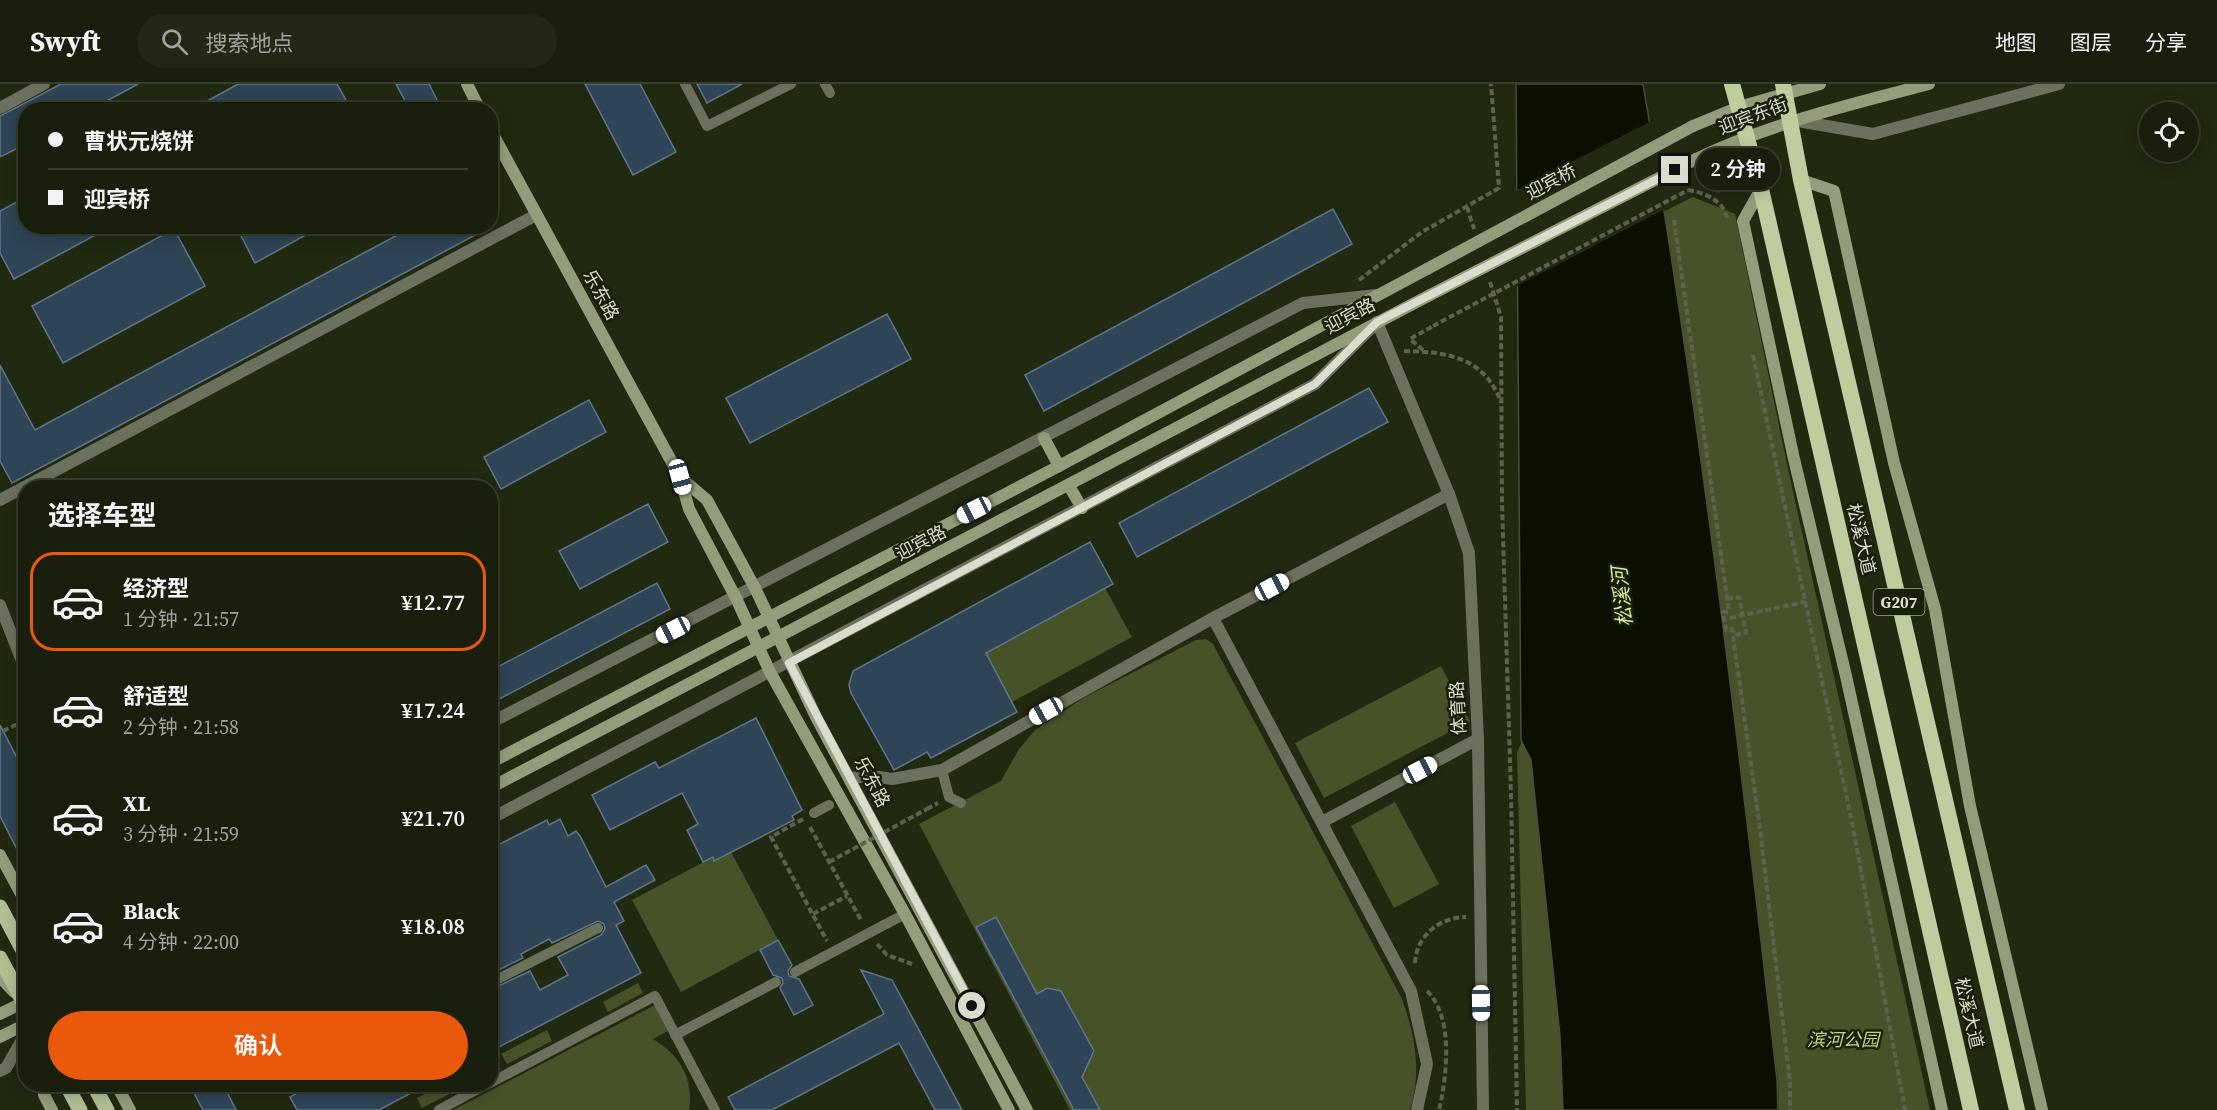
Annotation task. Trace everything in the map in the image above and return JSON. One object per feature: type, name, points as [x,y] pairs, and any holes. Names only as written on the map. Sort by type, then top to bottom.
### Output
[{"type":"highway","name":"松溪大道","points":[[1732,84],[1744,136],[1761,189],[1971,1110]]},
{"type":"highway","name":"松溪大道","points":[[1789,87],[1791,120],[1801,180],[2017,1110]]},
{"type":"main road","points":[[466,84],[476,102]]},
{"type":"main road","name":"迎宾东街","points":[[1693,126],[1789,87],[1820,84]]},
{"type":"main road","name":"迎宾东街","points":[[1430,295],[1744,136],[1791,120],[1929,84]]},
{"type":"main road","name":"迎宾桥","points":[[1427,269],[1693,126]]},
{"type":"main road","name":"乐东路","points":[[498,144],[680,477],[689,509],[736,598],[770,672],[905,914],[1009,1110]]},
{"type":"main road","points":[[1801,180],[1834,191],[1894,463],[1935,609],[1970,806],[2042,1110]]},
{"type":"main road","points":[[1761,189],[1743,221],[1794,459],[1846,676],[1942,1110]]},
{"type":"main road","name":"迎宾路","points":[[498,759],[1059,466],[1427,269]]},
{"type":"main road","name":"迎宾路","points":[[498,784],[1430,295]]},
{"type":"main road","points":[[1044,438],[1059,466]]},
{"type":"main road","name":"乐东路","points":[[680,477],[707,500],[755,588],[789,663],[849,778],[1028,1110]]},
{"type":"main road","points":[[1069,486],[1082,508]]},
{"type":"main road","points":[[0,855],[18,888]]},
{"type":"main road","points":[[0,907],[18,941]]},
{"type":"main road","points":[[0,958],[18,990]]},
{"type":"main road","points":[[0,977],[18,996]]},
{"type":"main road","points":[[0,1014],[18,1006]]},
{"type":"main road","points":[[0,1037],[18,1028]]},
{"type":"main road","points":[[44,1092],[52,1110]]},
{"type":"main road","points":[[70,1092],[80,1110]]},
{"type":"main road","points":[[97,1092],[107,1110]]},
{"type":"main road","points":[[120,1092],[130,1110]]},
{"type":"street","points":[[0,108],[44,84]]},
{"type":"street","points":[[1791,120],[1874,134],[2059,84]]},
{"type":"street","points":[[38,480],[536,215]]},
{"type":"street","points":[[498,719],[736,598],[1303,303],[1376,295]]},
{"type":"street","points":[[498,815],[1315,384],[1377,322]]},
{"type":"street","name":"体育路","points":[[1377,322],[1449,494],[1469,553],[1478,740],[1483,1110]]},
{"type":"street","points":[[0,500],[18,490]]},
{"type":"street","points":[[849,778],[872,776],[892,780],[942,770],[1213,618],[1449,494]]},
{"type":"street","points":[[0,604],[18,650]]},
{"type":"street","points":[[1213,618],[1411,990],[1427,1064],[1417,1110]]},
{"type":"street","points":[[1322,822],[1478,740]]},
{"type":"street","points":[[0,1009],[18,1005]]},
{"type":"street","points":[[0,1071],[6,1068],[18,1047]]},
{"type":"lane","points":[[685,84],[708,126],[791,84]]},
{"type":"lane","points":[[942,770],[949,797],[961,802]]},
{"type":"lane","points":[[814,813],[829,806]]},
{"type":"lane","points":[[795,972],[905,914]]},
{"type":"lane","points":[[498,979],[598,928]]},
{"type":"lane","points":[[675,1035],[776,982]]},
{"type":"lane","points":[[498,1079],[655,996],[715,1110]]},
{"type":"lane","points":[[439,1110],[474,1092]]},
{"type":"path","points":[[1350,284],[1359,280],[1422,232],[1499,188],[1491,84]]},
{"type":"path","points":[[1502,405],[1497,392],[1481,369],[1463,360],[1425,352],[1410,339],[1688,190],[1700,192],[1725,208],[1728,224]]},
{"type":"path","points":[[1467,207],[1478,240]]},
{"type":"path","points":[[1674,220],[1729,611],[1723,612],[1726,630],[1732,629],[1760,821],[1790,1082],[1790,1110]]},
{"type":"path","points":[[1488,273],[1501,317],[1502,503],[1517,1110]]},
{"type":"path","points":[[1752,349],[1853,827],[1905,1110]]},
{"type":"path","points":[[1727,599],[1739,597],[1746,633],[1733,635]]},
{"type":"path","points":[[1730,618],[1805,602]]},
{"type":"path","points":[[3,732],[18,724]]},
{"type":"path","points":[[829,862],[927,809]]},
{"type":"path","points":[[814,813],[771,837],[833,952]]},
{"type":"path","points":[[812,830],[847,896],[813,914]]},
{"type":"path","points":[[1415,973],[1415,958],[1430,929],[1444,921],[1480,917]]},
{"type":"path","points":[[1421,985],[1434,998],[1444,1024],[1444,1088],[1439,1110]]},
{"type":"green space","name":"滨河公园","points":[[1693,197],[1735,214],[1788,469],[1930,1110],[1779,1110],[1778,1080],[1661,213]]},
{"type":"green space","points":[[1105,588],[1132,637],[1012,702],[986,653]]},
{"type":"green space","points":[[1206,639],[1213,644],[1402,999],[1413,1040],[1416,1067],[1414,1096],[1410,1110],[1070,1110],[919,824],[1001,781],[1019,749],[1035,730],[1085,697],[1196,640]]},
{"type":"green space","points":[[1441,666],[1470,721],[1324,798],[1295,743]]},
{"type":"green space","points":[[1525,733],[1537,759],[1574,1110],[1526,1110],[1517,753]]},
{"type":"green space","points":[[1395,802],[1439,884],[1394,908],[1351,826]]},
{"type":"green space","points":[[729,848],[778,940],[681,992],[632,900],[713,857],[715,860]]},
{"type":"green space","points":[[638,983],[643,993],[608,1012],[603,1002]]},
{"type":"green space","points":[[657,1004],[670,1030],[653,1039],[671,1052],[683,1069],[689,1088],[689,1110],[453,1110],[488,1092],[498,1092],[498,1087]]},
{"type":"green space","points":[[547,1030],[552,1041],[507,1064],[501,1054]]},
{"type":"green space","points":[[429,1092],[453,1092],[422,1108],[417,1098]]},
{"type":"water","name":"松溪河","points":[[1516,84],[1643,84],[1683,332],[1717,581],[1763,955],[1777,1080],[1778,1110],[1563,1110],[1560,1036],[1531,760],[1521,740]]},
{"type":"pier","points":[[1653,120],[1667,208],[1513,288],[1513,192]]},
{"type":"building","points":[[61,84],[138,84],[105,102],[27,102]]},
{"type":"building","points":[[238,84],[337,84],[346,100],[342,102],[205,102]]},
{"type":"building","points":[[396,84],[429,84],[438,102],[406,102]]},
{"type":"building","points":[[585,84],[640,84],[676,152],[633,175]]},
{"type":"building","points":[[697,84],[742,84],[707,103]]},
{"type":"building","points":[[18,107],[18,148],[0,157],[0,116]]},
{"type":"building","points":[[18,201],[18,234],[97,234],[14,279],[0,253],[0,211]]},
{"type":"building","points":[[1333,209],[1352,244],[1044,411],[1025,375]]},
{"type":"building","points":[[165,234],[177,234],[205,286],[63,363],[32,306]]},
{"type":"building","points":[[240,234],[308,234],[255,263]]},
{"type":"building","points":[[399,234],[477,234],[12,483],[0,461],[0,365],[35,430]]},
{"type":"building","points":[[887,314],[911,359],[750,443],[726,398]]},
{"type":"building","points":[[1369,388],[1388,422],[1137,557],[1119,523]]},
{"type":"building","points":[[589,400],[606,432],[501,489],[484,457]]},
{"type":"building","points":[[648,504],[668,542],[580,589],[559,551]]},
{"type":"building","points":[[1090,542],[1113,584],[986,653],[1017,712],[931,758],[927,752],[894,770],[851,693],[849,685],[853,671]]},
{"type":"building","points":[[657,583],[670,609],[498,700],[498,667]]},
{"type":"building","points":[[756,718],[802,810],[792,816],[794,820],[714,861],[713,857],[703,862],[687,830],[698,824],[682,793],[610,830],[592,795],[655,762],[659,768]]},
{"type":"building","points":[[0,725],[18,760],[18,851],[0,816]]},
{"type":"building","points":[[560,819],[568,836],[576,831],[606,887],[646,865],[655,880],[614,902],[624,921],[616,925],[641,973],[499,1047],[498,986],[530,971],[540,990],[568,975],[558,957],[601,935],[605,929],[604,924],[598,921],[552,943],[549,939],[521,954],[523,958],[498,970],[498,845],[547,820],[549,825]]},
{"type":"building","points":[[996,917],[1037,994],[1047,988],[1061,991],[1094,1051],[1082,1077],[1100,1110],[1074,1110],[976,927]]},
{"type":"building","points":[[778,940],[792,965],[788,971],[789,976],[799,979],[813,1005],[794,1015],[780,988],[783,983],[782,978],[773,975],[760,950]]},
{"type":"building","points":[[861,970],[892,980],[962,1110],[935,1110],[899,1043],[772,1110],[735,1110],[728,1097],[884,1014]]},
{"type":"building","points":[[193,1092],[227,1092],[236,1110],[203,1110]]},
{"type":"building","points":[[299,1092],[413,1092],[379,1110],[297,1110],[290,1097]]},
{"type":"route","points":[[972,1006],[789,663],[1315,384],[1377,322],[1675,170]]}]
